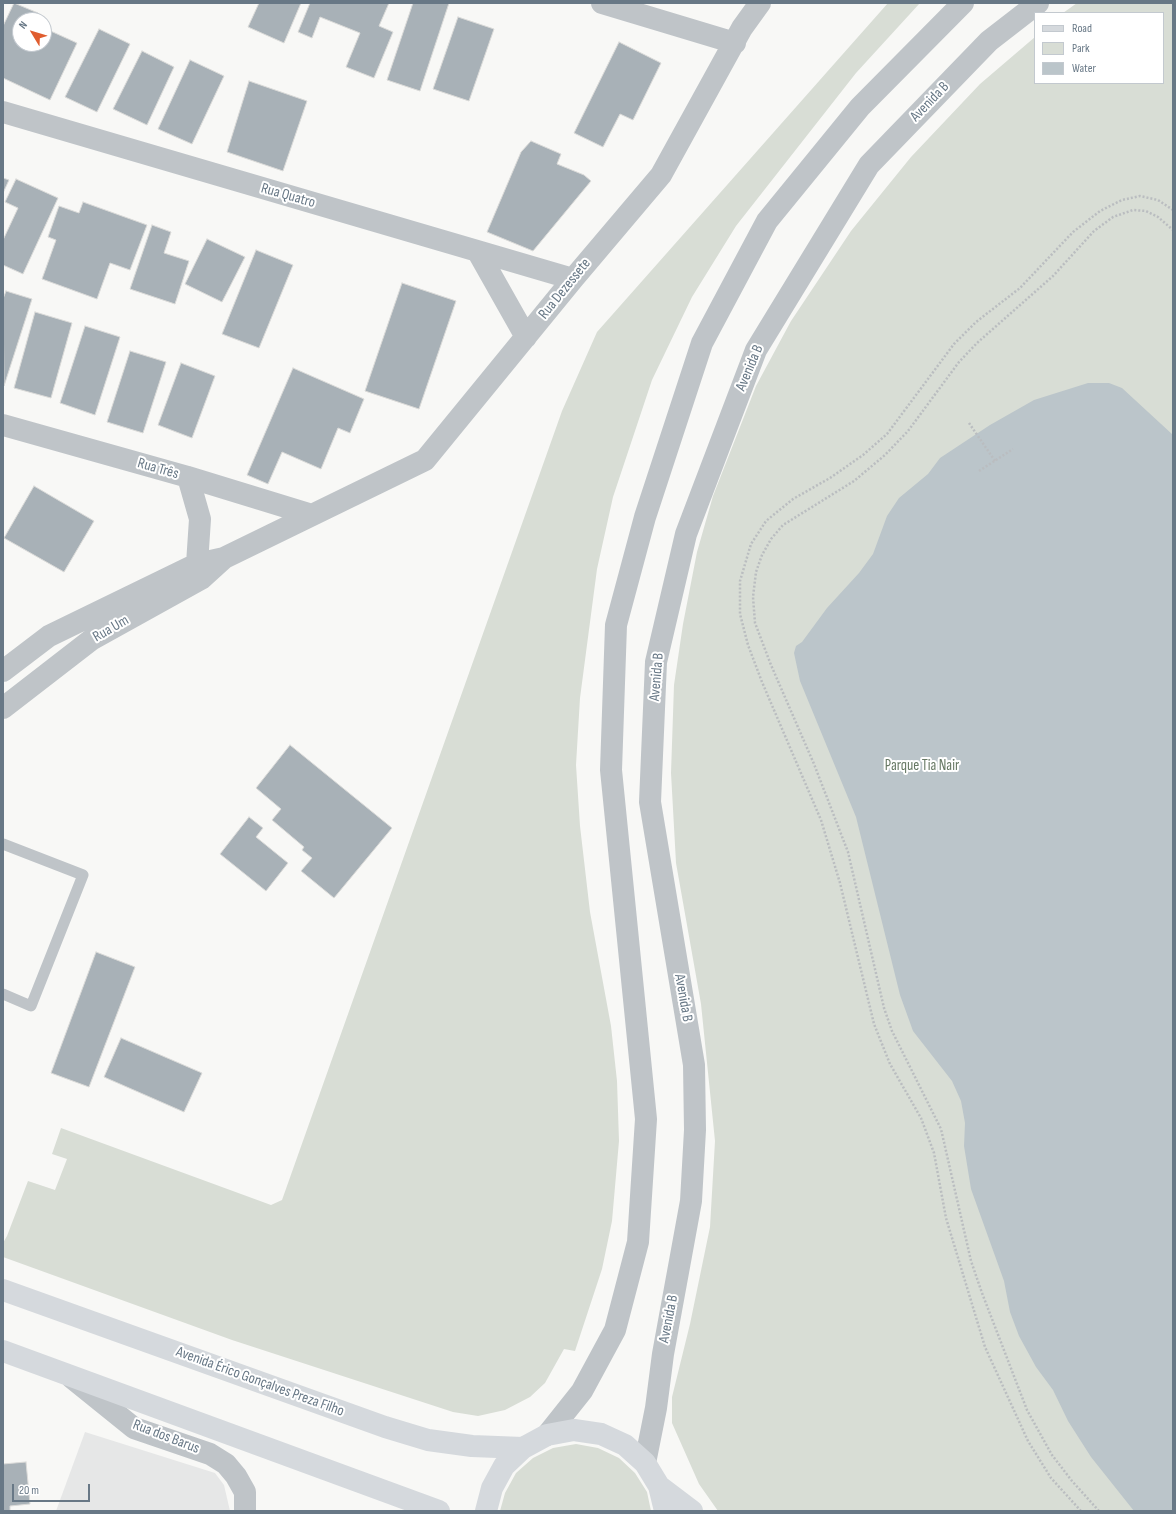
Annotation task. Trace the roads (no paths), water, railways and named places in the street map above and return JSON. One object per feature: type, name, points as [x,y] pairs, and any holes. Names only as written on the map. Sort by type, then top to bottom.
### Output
[{"type":"main road","name":"Avenida Érico Gonçalves Preza Filho","points":[[3,1290],[385,1427],[428,1440],[472,1446],[523,1448]]},
{"type":"main road","points":[[3,1350],[439,1511]]},
{"type":"main road","points":[[486,1511],[492,1488],[504,1466],[523,1448],[547,1435],[574,1430],[601,1434],[625,1445],[646,1463],[659,1486],[665,1511]]},
{"type":"main road","points":[[659,1486],[692,1511]]},
{"type":"street","points":[[602,3],[739,35],[750,3]]},
{"type":"street","name":"Rua Dezessete","points":[[312,515],[425,460],[573,279],[661,175],[739,35],[760,3]]},
{"type":"street","points":[[547,1435],[582,1391],[615,1330],[638,1242],[646,1119],[612,770],[616,625],[645,516],[702,342],[767,221],[860,108],[963,3]]},
{"type":"street","name":"Avenida B","points":[[646,1463],[656,1408],[663,1354],[691,1201],[695,1130],[694,1066],[650,802],[656,662],[686,534],[756,350],[869,165],[989,41],[1038,3]]},
{"type":"street","name":"Rua Quatro","points":[[3,112],[573,279]]},
{"type":"street","points":[[478,252],[526,338]]},
{"type":"street","name":"Rua Três","points":[[3,425],[188,477],[312,515]]},
{"type":"street","points":[[188,477],[200,519],[199,571]]},
{"type":"street","name":"Rua Um","points":[[3,671],[49,636],[199,571],[312,515]]},
{"type":"street","name":"Rua Um","points":[[3,708],[91,640],[199,571]]},
{"type":"street","name":"Rua dos Barus","points":[[66,1374],[134,1428],[210,1454],[226,1464],[236,1476],[245,1492],[245,1511]]},
{"type":"lane","points":[[3,844],[83,875],[30,1006],[3,994]]},
{"type":"water","points":[[1088,383],[1109,383],[1122,388],[1173,435],[1173,1511],[1134,1511],[1091,1457],[1068,1421],[1053,1390],[1036,1367],[1019,1336],[1010,1312],[1004,1281],[971,1189],[964,1146],[965,1123],[961,1101],[952,1081],[913,1031],[900,995],[856,817],[800,681],[794,653],[796,646],[802,642],[827,608],[859,573],[873,554],[887,516],[899,498],[928,474],[940,458],[990,425],[1034,400]]},
{"type":"park label","name":"Parque Tia Nair","points":[[922,766]]}]
